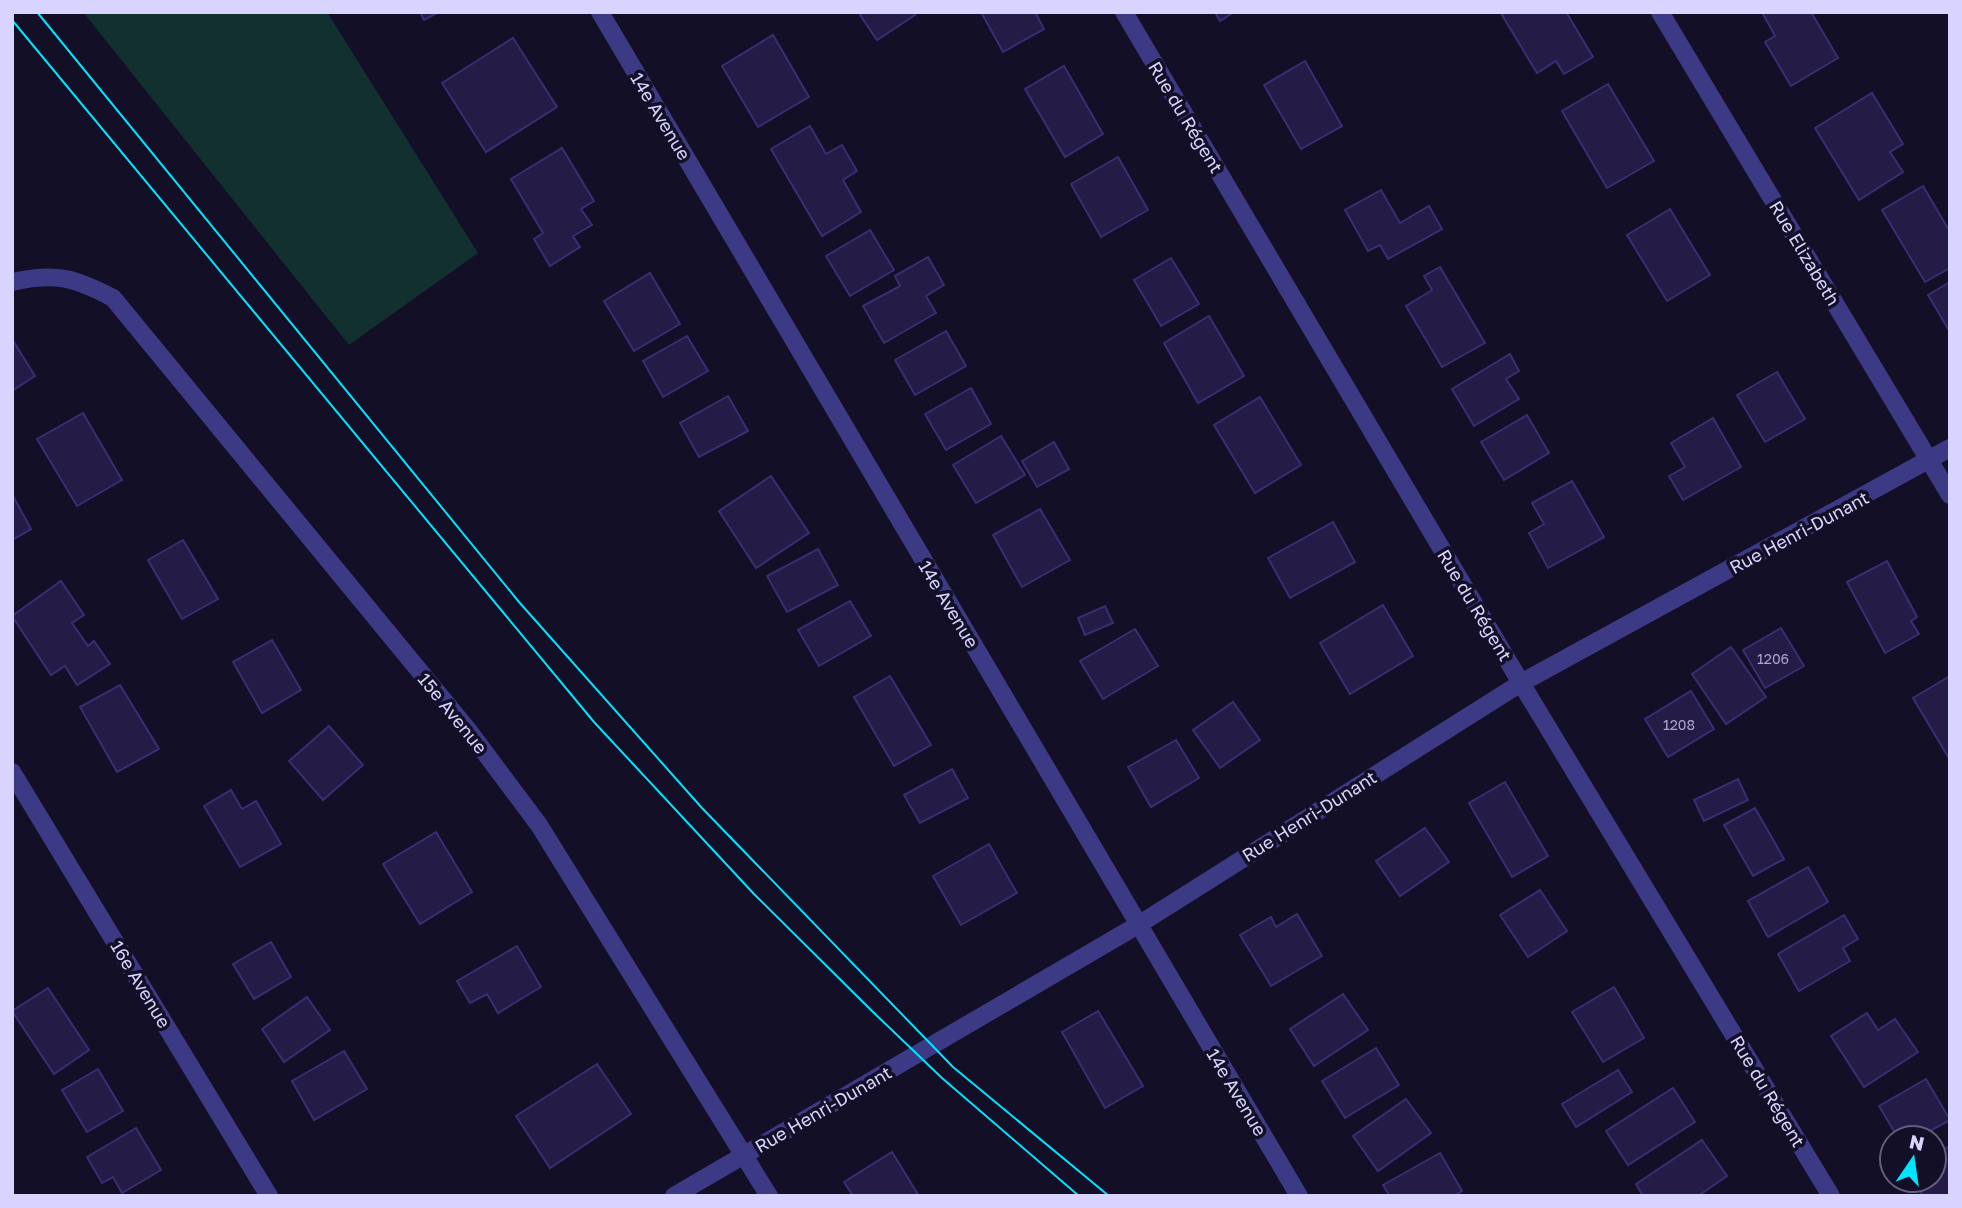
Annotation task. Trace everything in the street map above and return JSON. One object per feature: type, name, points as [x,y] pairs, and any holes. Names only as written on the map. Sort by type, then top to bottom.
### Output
[{"type":"street","name":"14e Avenue","points":[[600,12],[1299,1196]]},
{"type":"street","name":"Rue du Régent","points":[[1124,12],[1521,683],[1831,1196]]},
{"type":"street","name":"Rue Elizabeth","points":[[1660,12],[1950,495]]},
{"type":"street","name":"15e Avenue","points":[[12,282],[30,278],[76,279],[113,298],[476,741],[539,825],[769,1196]]},
{"type":"street","name":"Rue Henri-Dunant","points":[[674,1196],[1138,925],[1521,683],[1950,449]]},
{"type":"street","name":"16e Avenue","points":[[12,772],[269,1196]]},
{"type":"green space","points":[[83,12],[327,12],[478,253],[349,345]]},
{"type":"building","points":[[420,12],[439,12],[424,20]]},
{"type":"building","points":[[864,12],[913,12],[915,15],[877,40],[860,15]]},
{"type":"building","points":[[981,12],[1035,12],[1044,29],[1003,52]]},
{"type":"building","points":[[1215,12],[1234,12],[1220,21]]},
{"type":"building","points":[[1507,12],[1566,12],[1593,57],[1564,74],[1556,61],[1537,73],[1502,15]]},
{"type":"building","points":[[1762,12],[1811,12],[1838,58],[1791,86],[1765,42],[1775,36]]},
{"type":"building","points":[[773,35],[809,97],[758,127],[722,66]]},
{"type":"building","points":[[513,38],[557,107],[486,152],[442,83]]},
{"type":"building","points":[[1305,61],[1342,126],[1301,149],[1264,85]]},
{"type":"building","points":[[1064,66],[1103,134],[1065,157],[1025,89]]},
{"type":"building","points":[[1608,84],[1654,161],[1607,188],[1562,111]]},
{"type":"building","points":[[1872,93],[1903,144],[1890,152],[1903,172],[1859,200],[1815,128]]},
{"type":"building","points":[[810,126],[826,154],[842,145],[857,171],[843,180],[861,212],[822,236],[771,149]]},
{"type":"building","points":[[562,148],[594,201],[581,209],[592,225],[573,236],[580,247],[550,266],[534,239],[543,233],[511,179]]},
{"type":"building","points":[[1118,157],[1148,210],[1101,237],[1071,184]]},
{"type":"building","points":[[1923,186],[1950,232],[1950,268],[1925,282],[1882,210]]},
{"type":"building","points":[[1381,190],[1400,223],[1429,206],[1442,229],[1388,259],[1380,245],[1368,251],[1345,210]]},
{"type":"building","points":[[1670,209],[1710,275],[1667,301],[1627,235]]},
{"type":"building","points":[[870,230],[894,270],[850,296],[826,256]]},
{"type":"building","points":[[928,257],[944,285],[926,296],[936,313],[884,343],[863,306],[900,286],[895,276]]},
{"type":"building","points":[[1171,258],[1199,304],[1161,326],[1134,280]]},
{"type":"building","points":[[1440,267],[1485,343],[1442,367],[1406,306],[1432,290],[1424,276]]},
{"type":"building","points":[[650,273],[680,324],[634,351],[604,301]]},
{"type":"building","points":[[1950,282],[1950,332],[1928,295]]},
{"type":"building","points":[[1209,316],[1244,376],[1198,403],[1164,343]]},
{"type":"building","points":[[946,331],[966,366],[915,395],[895,360]]},
{"type":"building","points":[[687,336],[708,371],[663,397],[643,361]]},
{"type":"building","points":[[12,339],[35,376],[12,391]]},
{"type":"building","points":[[1510,354],[1519,371],[1506,379],[1519,399],[1474,426],[1452,389]]},
{"type":"building","points":[[1777,372],[1805,419],[1765,442],[1737,395]]},
{"type":"building","points":[[971,388],[991,424],[946,450],[925,414]]},
{"type":"building","points":[[728,396],[748,431],[699,457],[680,423]]},
{"type":"building","points":[[1260,397],[1301,465],[1255,493],[1214,425]]},
{"type":"building","points":[[83,413],[122,480],[77,506],[37,439]]},
{"type":"building","points":[[1527,415],[1549,453],[1504,480],[1481,442]]},
{"type":"building","points":[[1713,418],[1741,467],[1683,500],[1669,476],[1685,467],[1671,443]]},
{"type":"building","points":[[1001,436],[1025,475],[976,503],[953,465]]},
{"type":"building","points":[[1054,442],[1069,469],[1037,487],[1022,461]]},
{"type":"building","points":[[771,476],[809,533],[756,568],[719,511]]},
{"type":"building","points":[[1572,481],[1604,537],[1548,568],[1529,533],[1544,524],[1532,503]]},
{"type":"building","points":[[12,494],[31,529],[12,540]]},
{"type":"building","points":[[1040,509],[1070,560],[1022,587],[993,535]]},
{"type":"building","points":[[1333,522],[1355,562],[1290,598],[1268,558]]},
{"type":"building","points":[[183,540],[218,599],[182,619],[148,560]]},
{"type":"building","points":[[818,549],[838,585],[787,612],[767,576]]},
{"type":"building","points":[[1887,561],[1917,617],[1911,621],[1919,634],[1885,653],[1847,582]]},
{"type":"building","points":[[61,581],[84,615],[72,623],[88,646],[94,641],[110,664],[77,685],[65,666],[51,675],[12,616]]},
{"type":"building","points":[[850,601],[871,636],[819,666],[798,630]]},
{"type":"building","points":[[1383,605],[1413,656],[1350,694],[1320,643]]},
{"type":"building","points":[[1105,606],[1113,623],[1085,635],[1078,618]]},
{"type":"building","points":[[1781,628],[1804,666],[1765,688],[1743,650]]},
{"type":"building","points":[[1135,629],[1158,666],[1103,699],[1080,661]]},
{"type":"building","points":[[272,640],[301,690],[262,713],[233,662]]},
{"type":"building","points":[[1731,647],[1766,697],[1726,724],[1692,674]]},
{"type":"building","points":[[890,676],[931,745],[894,766],[854,697]]},
{"type":"building","points":[[1950,676],[1950,760],[1913,698]]},
{"type":"building","points":[[120,685],[159,749],[117,772],[80,707]]},
{"type":"building","points":[[1691,691],[1714,729],[1668,757],[1645,719]]},
{"type":"building","points":[[1233,702],[1260,740],[1220,768],[1193,730]]},
{"type":"building","points":[[329,726],[363,765],[323,800],[289,761]]},
{"type":"building","points":[[1176,740],[1199,778],[1151,807],[1128,767]]},
{"type":"building","points":[[952,769],[968,798],[920,823],[904,795]]},
{"type":"building","points":[[1738,779],[1748,800],[1704,821],[1694,800]]},
{"type":"building","points":[[1505,782],[1548,856],[1512,877],[1469,803]]},
{"type":"building","points":[[231,790],[242,809],[256,801],[281,844],[240,867],[204,806]]},
{"type":"building","points":[[1755,808],[1784,859],[1753,876],[1724,825]]},
{"type":"building","points":[[1425,828],[1449,862],[1400,896],[1376,861]]},
{"type":"building","points":[[436,832],[472,892],[420,924],[383,864]]},
{"type":"building","points":[[989,844],[1017,893],[961,925],[933,876]]},
{"type":"building","points":[[1808,867],[1828,902],[1768,937],[1748,901]]},
{"type":"building","points":[[1540,890],[1567,931],[1528,957],[1500,915]]},
{"type":"building","points":[[1297,914],[1322,956],[1271,986],[1240,935],[1271,917],[1276,927]]},
{"type":"building","points":[[1844,915],[1858,939],[1843,948],[1850,961],[1799,991],[1778,954]]},
{"type":"building","points":[[271,942],[291,977],[254,999],[233,964]]},
{"type":"building","points":[[517,946],[541,987],[498,1013],[487,994],[470,1003],[457,981]]},
{"type":"building","points":[[1614,987],[1644,1038],[1603,1062],[1572,1012]]},
{"type":"building","points":[[48,988],[89,1050],[54,1074],[12,1011]]},
{"type":"building","points":[[1343,994],[1368,1030],[1314,1066],[1290,1029]]},
{"type":"building","points":[[307,997],[330,1030],[284,1062],[262,1029]]},
{"type":"building","points":[[1098,1011],[1143,1086],[1105,1108],[1062,1032]]},
{"type":"building","points":[[1867,1013],[1878,1030],[1895,1019],[1918,1052],[1864,1087],[1831,1036]]},
{"type":"building","points":[[1376,1048],[1399,1085],[1345,1118],[1322,1081]]},
{"type":"building","points":[[344,1051],[367,1089],[314,1120],[292,1081]]},
{"type":"building","points":[[597,1064],[631,1114],[550,1168],[516,1116]]},
{"type":"building","points":[[98,1069],[123,1111],[87,1132],[62,1090]]},
{"type":"building","points":[[1618,1070],[1632,1092],[1576,1127],[1562,1104]]},
{"type":"building","points":[[1926,1079],[1950,1120],[1943,1124],[1890,1124],[1879,1106]]},
{"type":"building","points":[[1673,1088],[1695,1122],[1628,1165],[1606,1131]]},
{"type":"building","points":[[1406,1099],[1431,1133],[1378,1171],[1353,1136]]},
{"type":"building","points":[[136,1128],[161,1170],[122,1193],[113,1177],[102,1183],[87,1157]]},
{"type":"building","points":[[1702,1140],[1727,1176],[1698,1196],[1643,1196],[1636,1184]]},
{"type":"building","points":[[1950,1146],[1950,1196],[1923,1196],[1922,1194],[1948,1194]]},
{"type":"building","points":[[892,1152],[919,1196],[853,1196],[844,1182]]},
{"type":"building","points":[[1440,1153],[1462,1191],[1454,1196],[1390,1196],[1383,1185]]},
{"type":"tram line","points":[[37,12],[519,602],[702,808],[953,1067],[1109,1196]]},
{"type":"tram line","points":[[12,20],[594,722],[754,894],[872,1011],[942,1078],[1079,1196]]}]
